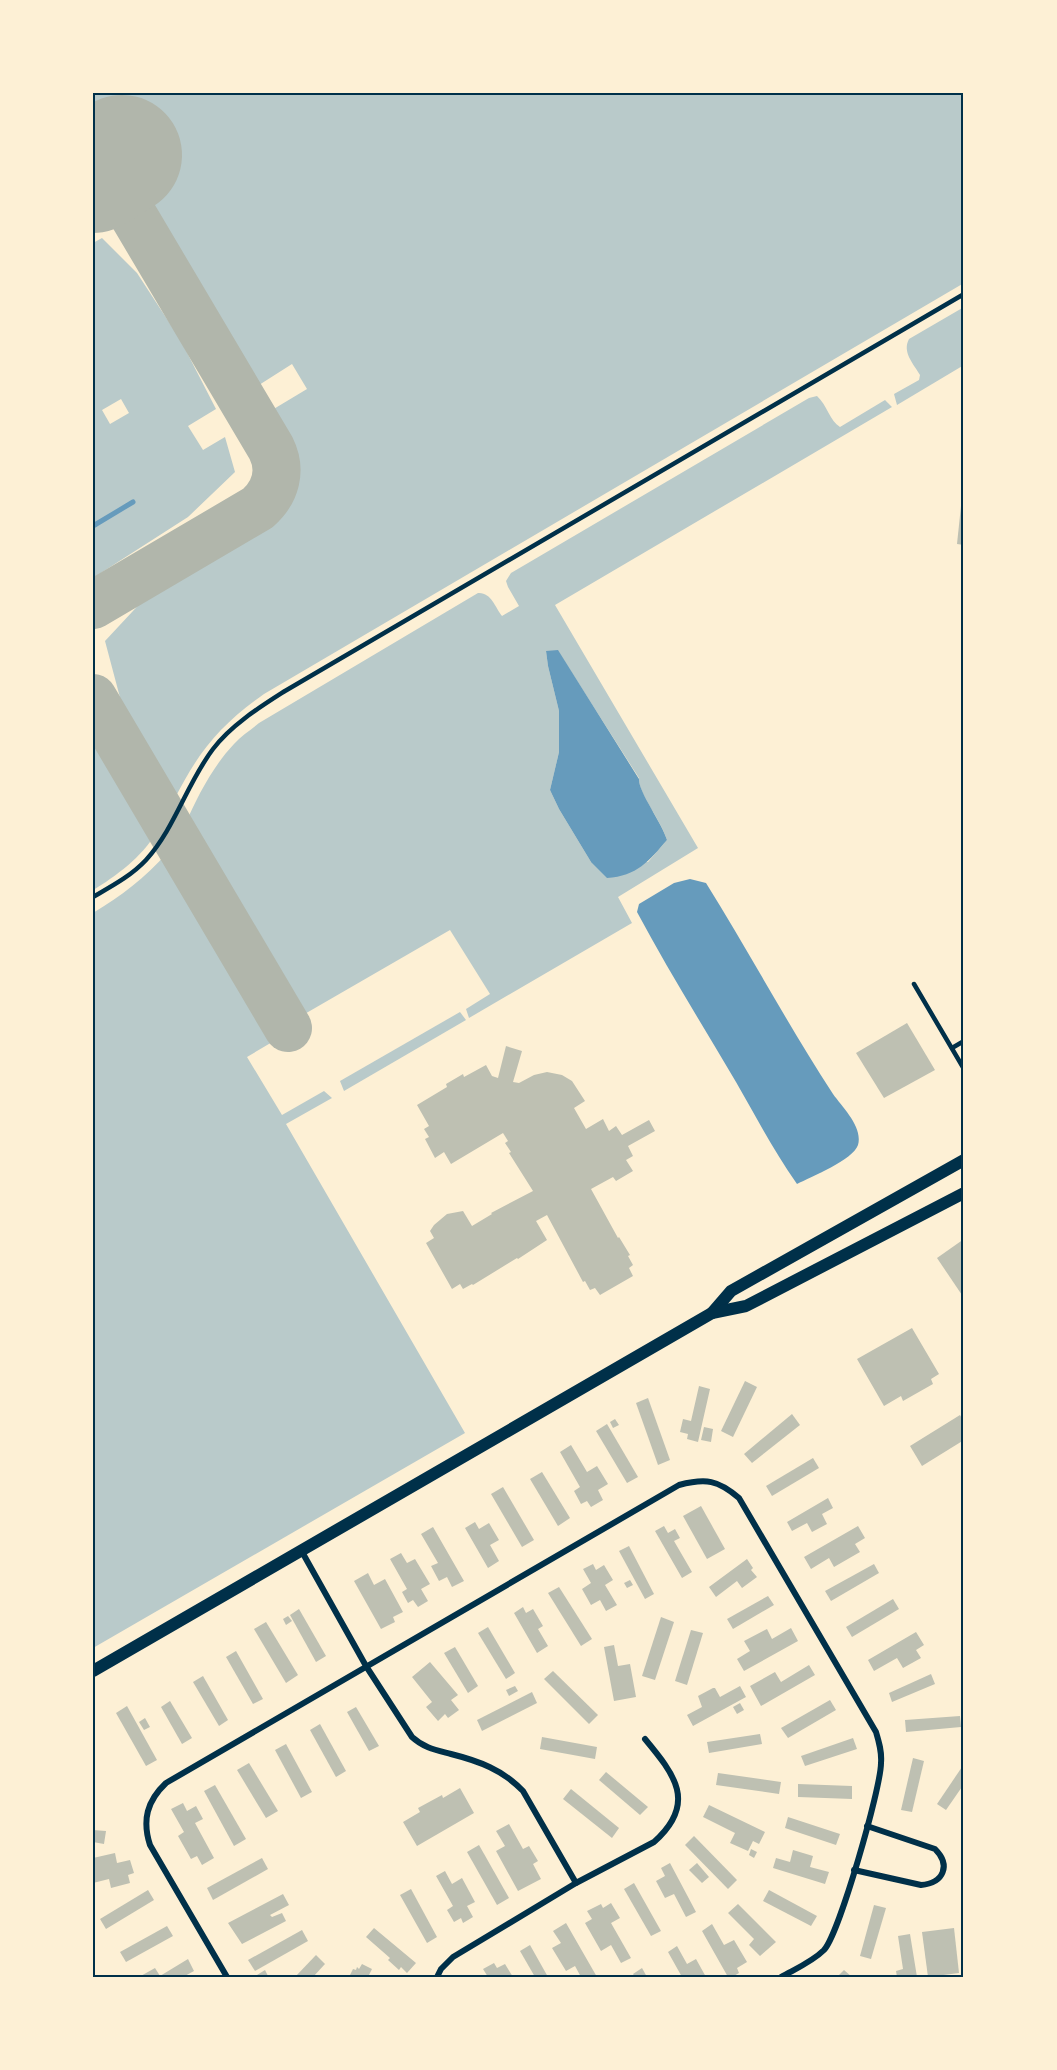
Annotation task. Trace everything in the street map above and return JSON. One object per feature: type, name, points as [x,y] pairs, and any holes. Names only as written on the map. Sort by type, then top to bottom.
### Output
[{"type":"main road","points":[[712,1313],[731,1291],[964,1160]]},
{"type":"main road","points":[[93,1671],[712,1313],[746,1306],[964,1193]]},
{"type":"street","points":[[227,1977],[150,1845],[146,1833],[146,1815],[149,1803],[156,1792],[166,1783],[679,1485],[696,1480],[713,1482],[726,1487],[739,1498],[876,1732],[881,1748],[881,1764],[867,1826],[832,1938],[824,1950],[781,1977]]},
{"type":"street","points":[[301,1550],[366,1666],[412,1737],[431,1750],[496,1768],[513,1781],[523,1791],[576,1883]]},
{"type":"street","points":[[437,1977],[441,1969],[453,1957],[576,1883],[654,1842],[664,1833],[677,1809],[678,1795],[670,1769],[645,1739]]},
{"type":"street","points":[[854,1870],[921,1886],[930,1885],[944,1872],[941,1855],[935,1848],[867,1826]]},
{"type":"lane","points":[[93,897],[117,883],[146,859],[169,826],[214,748],[258,708],[964,294]]},
{"type":"lane","points":[[914,984],[964,1069]]},
{"type":"lane","points":[[952,1048],[964,1041]]},
{"type":"shaded area","points":[[93,93],[964,93],[964,283],[264,694],[234,717],[211,741],[191,769],[173,802],[122,705],[105,641],[146,597],[270,524],[286,508],[296,487],[297,464],[294,443],[272,410],[307,389],[292,364],[259,385],[93,107]]},
{"type":"shaded area","points":[[102,238],[137,273],[180,339],[216,409],[188,426],[203,450],[225,437],[235,472],[188,517],[93,578],[93,243]],"holes":[[[121,399],[129,413],[110,424],[102,410]]]},
{"type":"shaded area","points":[[964,307],[964,365],[897,405],[894,394],[919,380],[920,375],[908,353],[909,339]]},
{"type":"shaded area","points":[[817,396],[840,427],[885,400],[892,407],[555,605],[698,848],[618,897],[632,923],[469,1018],[466,1009],[490,994],[450,930],[296,1019],[185,825],[206,782],[226,753],[259,723],[478,593],[489,597],[502,616],[519,606],[506,581],[511,573],[809,398]],"holes":[[[546,651],[558,651],[639,778],[642,791],[667,840],[648,862],[591,862],[550,790],[559,752],[559,711]]]},
{"type":"shaded area","points":[[93,739],[155,834],[128,865],[93,890]]},
{"type":"shaded area","points":[[167,853],[279,1038],[247,1057],[282,1115],[324,1091],[332,1098],[286,1124],[465,1433],[93,1648],[93,913],[132,886]]},
{"type":"shaded area","points":[[460,1012],[466,1020],[344,1091],[340,1081]]},
{"type":"water","points":[[558,650],[639,779],[642,791],[667,840],[642,866],[617,877],[607,878],[591,862],[550,790],[559,752],[559,711],[546,651]]},
{"type":"water","points":[[690,879],[706,883],[800,1042],[858,1131],[858,1145],[855,1151],[831,1168],[797,1184],[765,1134],[637,912],[639,904],[674,883]]},
{"type":"building","points":[[961,506],[964,506],[964,545],[957,544]]},
{"type":"building","points":[[907,1023],[935,1070],[884,1098],[856,1053]]},
{"type":"building","points":[[506,1046],[522,1051],[513,1082],[519,1083],[534,1075],[547,1072],[562,1075],[572,1081],[585,1101],[574,1108],[586,1129],[603,1119],[609,1131],[616,1126],[622,1135],[649,1120],[655,1131],[628,1146],[633,1156],[626,1160],[633,1171],[616,1181],[613,1177],[591,1189],[630,1255],[628,1256],[633,1265],[629,1268],[633,1276],[600,1295],[595,1288],[590,1290],[585,1281],[583,1282],[547,1215],[536,1221],[547,1240],[463,1289],[460,1284],[452,1289],[426,1243],[434,1238],[430,1231],[434,1225],[447,1214],[463,1211],[472,1226],[491,1213],[533,1191],[509,1153],[511,1152],[505,1143],[508,1141],[503,1133],[451,1164],[444,1152],[435,1158],[425,1139],[429,1137],[424,1129],[429,1126],[417,1105],[447,1087],[446,1084],[463,1074],[464,1077],[486,1065],[492,1076],[498,1078]]},
{"type":"building","points":[[964,1239],[964,1298],[937,1258]]},
{"type":"building","points":[[912,1328],[939,1374],[931,1379],[933,1384],[903,1401],[901,1396],[884,1406],[857,1359]]},
{"type":"building","points":[[745,1381],[757,1387],[733,1437],[721,1431]]},
{"type":"building","points":[[699,1386],[710,1389],[698,1442],[687,1439],[688,1434],[680,1432],[683,1419],[691,1421]]},
{"type":"building","points":[[648,1398],[670,1460],[658,1465],[636,1403]]},
{"type":"building","points":[[792,1414],[800,1425],[752,1463],[744,1454]]},
{"type":"building","points":[[960,1415],[964,1422],[964,1440],[922,1466],[910,1446]]},
{"type":"building","points":[[615,1419],[619,1425],[613,1428],[610,1422]]},
{"type":"building","points":[[607,1424],[638,1477],[627,1483],[596,1431]]},
{"type":"building","points":[[704,1427],[713,1429],[711,1442],[701,1440]]},
{"type":"building","points":[[571,1445],[587,1472],[597,1466],[608,1484],[598,1490],[603,1500],[591,1507],[587,1501],[581,1504],[574,1491],[580,1487],[560,1452]]},
{"type":"building","points":[[813,1458],[819,1468],[772,1496],[766,1486]]},
{"type":"building","points":[[542,1472],[570,1518],[558,1526],[530,1479]]},
{"type":"building","points":[[503,1487],[534,1540],[522,1547],[491,1494]]},
{"type":"building","points":[[828,1498],[833,1508],[822,1514],[827,1524],[812,1532],[807,1523],[792,1531],[787,1522]]},
{"type":"building","points":[[701,1506],[725,1549],[707,1559],[683,1516]]},
{"type":"building","points":[[475,1522],[479,1529],[489,1523],[499,1540],[490,1545],[499,1561],[488,1568],[465,1528]]},
{"type":"building","points":[[664,1526],[668,1533],[675,1529],[680,1538],[674,1541],[692,1572],[682,1578],[655,1531]]},
{"type":"building","points":[[858,1526],[865,1538],[855,1544],[860,1552],[834,1567],[829,1558],[811,1569],[804,1557]]},
{"type":"building","points":[[433,1527],[464,1581],[452,1587],[447,1577],[439,1581],[431,1566],[438,1563],[421,1534]]},
{"type":"building","points":[[629,1546],[654,1594],[645,1599],[619,1551]]},
{"type":"building","points":[[401,1553],[407,1563],[415,1559],[430,1584],[421,1589],[428,1601],[418,1607],[413,1600],[408,1603],[402,1592],[407,1589],[390,1559]]},
{"type":"building","points":[[747,1559],[753,1568],[751,1570],[757,1577],[742,1588],[737,1581],[716,1597],[709,1587]]},
{"type":"building","points":[[593,1564],[596,1570],[604,1565],[613,1580],[605,1585],[617,1605],[606,1611],[600,1600],[591,1605],[582,1589],[591,1583],[583,1569]]},
{"type":"building","points":[[874,1564],[879,1573],[831,1601],[825,1591]]},
{"type":"building","points":[[368,1573],[374,1585],[385,1579],[403,1612],[393,1617],[395,1622],[381,1629],[354,1581]]},
{"type":"building","points":[[630,1580],[633,1585],[627,1588],[624,1583]]},
{"type":"building","points":[[559,1587],[592,1639],[581,1646],[548,1593]]},
{"type":"building","points":[[768,1596],[774,1605],[733,1629],[727,1619]]},
{"type":"building","points":[[893,1599],[899,1609],[852,1637],[846,1627]]},
{"type":"building","points":[[523,1607],[526,1613],[533,1609],[543,1626],[538,1629],[548,1646],[537,1653],[514,1613]]},
{"type":"building","points":[[299,1609],[326,1656],[316,1662],[290,1615]]},
{"type":"building","points":[[288,1616],[292,1621],[286,1625],[283,1619]]},
{"type":"building","points":[[661,1617],[674,1622],[655,1680],[642,1676]]},
{"type":"building","points":[[266,1622],[298,1675],[286,1683],[254,1629]]},
{"type":"building","points":[[488,1627],[515,1673],[506,1679],[478,1633]]},
{"type":"building","points":[[791,1628],[798,1641],[744,1671],[737,1659],[750,1651],[744,1641],[767,1629],[772,1639]]},
{"type":"building","points":[[691,1630],[703,1633],[687,1685],[675,1681]]},
{"type":"building","points":[[916,1632],[924,1645],[916,1650],[921,1658],[903,1668],[897,1658],[874,1671],[868,1660]]},
{"type":"building","points":[[614,1645],[618,1666],[630,1664],[636,1697],[614,1701],[604,1647]]},
{"type":"building","points":[[455,1647],[478,1686],[468,1693],[444,1653]]},
{"type":"building","points":[[236,1651],[263,1699],[253,1704],[226,1657]]},
{"type":"building","points":[[430,1662],[458,1695],[451,1700],[459,1710],[448,1718],[445,1714],[438,1721],[426,1707],[432,1702],[412,1677]]},
{"type":"building","points":[[809,1665],[815,1675],[761,1706],[750,1686],[775,1672],[781,1682]]},
{"type":"building","points":[[553,1671],[598,1715],[589,1724],[544,1679]]},
{"type":"building","points":[[931,1674],[935,1684],[892,1702],[889,1693]]},
{"type":"building","points":[[203,1676],[228,1720],[219,1726],[193,1682]]},
{"type":"building","points":[[515,1686],[518,1691],[509,1696],[506,1690]]},
{"type":"building","points":[[740,1686],[746,1697],[693,1726],[687,1715],[702,1707],[698,1696],[715,1688],[720,1697]]},
{"type":"building","points":[[532,1692],[537,1703],[482,1731],[477,1720]]},
{"type":"building","points":[[830,1700],[836,1710],[788,1738],[781,1728]]},
{"type":"building","points":[[170,1701],[192,1738],[182,1744],[161,1707]]},
{"type":"building","points":[[740,1703],[744,1710],[737,1714],[733,1707]]},
{"type":"building","points":[[127,1706],[157,1760],[146,1766],[116,1713]]},
{"type":"building","points":[[356,1707],[379,1746],[369,1751],[347,1712]]},
{"type":"building","points":[[960,1716],[961,1727],[906,1732],[905,1720]]},
{"type":"building","points":[[145,1718],[150,1727],[144,1730],[139,1722]]},
{"type":"building","points":[[320,1724],[346,1771],[336,1777],[310,1730]]},
{"type":"building","points":[[760,1734],[762,1744],[709,1753],[707,1742]]},
{"type":"building","points":[[542,1737],[597,1747],[595,1759],[540,1749]]},
{"type":"building","points":[[853,1738],[857,1749],[805,1766],[801,1756]]},
{"type":"building","points":[[286,1744],[312,1792],[301,1798],[275,1750]]},
{"type":"building","points":[[913,1758],[924,1761],[912,1812],[901,1810]]},
{"type":"building","points":[[249,1763],[278,1811],[266,1818],[237,1770]]},
{"type":"building","points":[[964,1764],[964,1784],[946,1810],[937,1804]]},
{"type":"building","points":[[606,1772],[648,1807],[640,1815],[599,1780]]},
{"type":"building","points":[[718,1773],[781,1782],[779,1794],[716,1785]]},
{"type":"building","points":[[798,1784],[852,1786],[852,1799],[798,1797]]},
{"type":"building","points":[[215,1785],[246,1839],[234,1846],[204,1791]]},
{"type":"building","points":[[460,1788],[474,1813],[417,1846],[403,1822],[420,1812],[418,1808]]},
{"type":"building","points":[[571,1789],[619,1828],[612,1838],[563,1799]]},
{"type":"building","points":[[183,1803],[187,1811],[196,1806],[203,1819],[195,1823],[214,1858],[202,1865],[197,1856],[191,1859],[178,1836],[184,1832],[171,1809]]},
{"type":"building","points":[[709,1805],[765,1832],[759,1844],[753,1841],[748,1851],[730,1843],[735,1833],[703,1817]]},
{"type":"building","points":[[788,1817],[840,1834],[836,1845],[785,1828]]},
{"type":"building","points":[[509,1824],[523,1849],[529,1846],[538,1861],[533,1864],[541,1879],[518,1891],[496,1851],[505,1846],[496,1831]]},
{"type":"building","points":[[93,1830],[106,1831],[104,1844],[93,1842]]},
{"type":"building","points":[[694,1836],[737,1880],[728,1889],[685,1845]]},
{"type":"building","points":[[479,1845],[509,1898],[497,1905],[467,1852]]},
{"type":"building","points":[[751,1849],[757,1852],[754,1858],[749,1855]]},
{"type":"building","points":[[793,1850],[813,1856],[810,1867],[829,1872],[825,1884],[773,1868],[776,1858],[790,1862]]},
{"type":"building","points":[[115,1853],[117,1863],[130,1860],[134,1873],[128,1875],[130,1883],[111,1888],[109,1879],[93,1883],[93,1858]]},
{"type":"building","points":[[262,1858],[268,1869],[213,1900],[207,1888]]},
{"type":"building","points":[[670,1863],[696,1912],[686,1917],[674,1894],[665,1898],[656,1881],[665,1876],[661,1868]]},
{"type":"building","points":[[697,1863],[709,1877],[702,1883],[689,1870]]},
{"type":"building","points":[[445,1871],[452,1884],[462,1878],[475,1902],[467,1906],[473,1917],[463,1923],[461,1918],[454,1922],[447,1910],[453,1906],[436,1876]]},
{"type":"building","points":[[634,1883],[661,1931],[651,1936],[624,1889]]},
{"type":"building","points":[[411,1889],[437,1937],[427,1943],[400,1895]]},
{"type":"building","points":[[148,1890],[154,1900],[106,1929],[100,1919]]},
{"type":"building","points":[[769,1890],[817,1916],[811,1926],[763,1901]]},
{"type":"building","points":[[283,1894],[289,1905],[270,1915],[272,1917],[282,1913],[286,1921],[242,1944],[228,1923]]},
{"type":"building","points":[[611,1903],[620,1918],[611,1923],[631,1958],[621,1963],[611,1945],[601,1951],[585,1923],[592,1919],[587,1911],[601,1904],[603,1908]]},
{"type":"building","points":[[738,1904],[776,1942],[760,1956],[749,1945],[754,1939],[728,1913]]},
{"type":"building","points":[[874,1905],[886,1908],[871,1959],[860,1956]]},
{"type":"building","points":[[566,1923],[597,1977],[581,1977],[575,1966],[566,1971],[552,1948],[561,1943],[553,1931]]},
{"type":"building","points":[[712,1924],[724,1945],[734,1940],[747,1962],[737,1968],[739,1973],[732,1977],[728,1977],[702,1931]]},
{"type":"building","points":[[167,1926],[173,1936],[126,1962],[120,1952]]},
{"type":"building","points":[[374,1928],[416,1963],[407,1973],[401,1967],[399,1970],[388,1960],[390,1958],[366,1937]]},
{"type":"building","points":[[954,1928],[959,1973],[928,1977],[922,1932]]},
{"type":"building","points":[[302,1930],[308,1941],[255,1971],[248,1960]]},
{"type":"building","points":[[910,1934],[917,1977],[897,1977],[896,1971],[903,1969],[898,1936]]},
{"type":"building","points":[[530,1945],[548,1977],[535,1977],[520,1951]]},
{"type":"building","points":[[677,1946],[687,1964],[696,1959],[706,1977],[682,1977],[668,1952]]},
{"type":"building","points":[[316,1955],[325,1964],[313,1977],[295,1977]]},
{"type":"building","points":[[188,1959],[194,1971],[183,1977],[139,1977],[155,1968],[160,1976]]},
{"type":"building","points":[[494,1963],[497,1968],[505,1964],[513,1977],[488,1977],[483,1969]]},
{"type":"building","points":[[362,1964],[372,1969],[368,1977],[349,1977],[353,1969],[356,1970],[357,1967],[359,1969]]},
{"type":"building","points":[[642,1968],[647,1977],[635,1977],[633,1974]]},
{"type":"building","points":[[265,1970],[268,1976],[258,1977],[257,1975]]},
{"type":"building","points":[[844,1970],[852,1977],[837,1977]]},
{"type":"waterway","points":[[93,526],[133,502]]},
{"type":"taxiway","points":[[93,605],[258,508],[273,488],[276,472],[271,448],[104,166]]},
{"type":"taxiway","points":[[93,698],[288,1028]]},
{"type":"runway","points":[[93,173],[122,155]]}]
